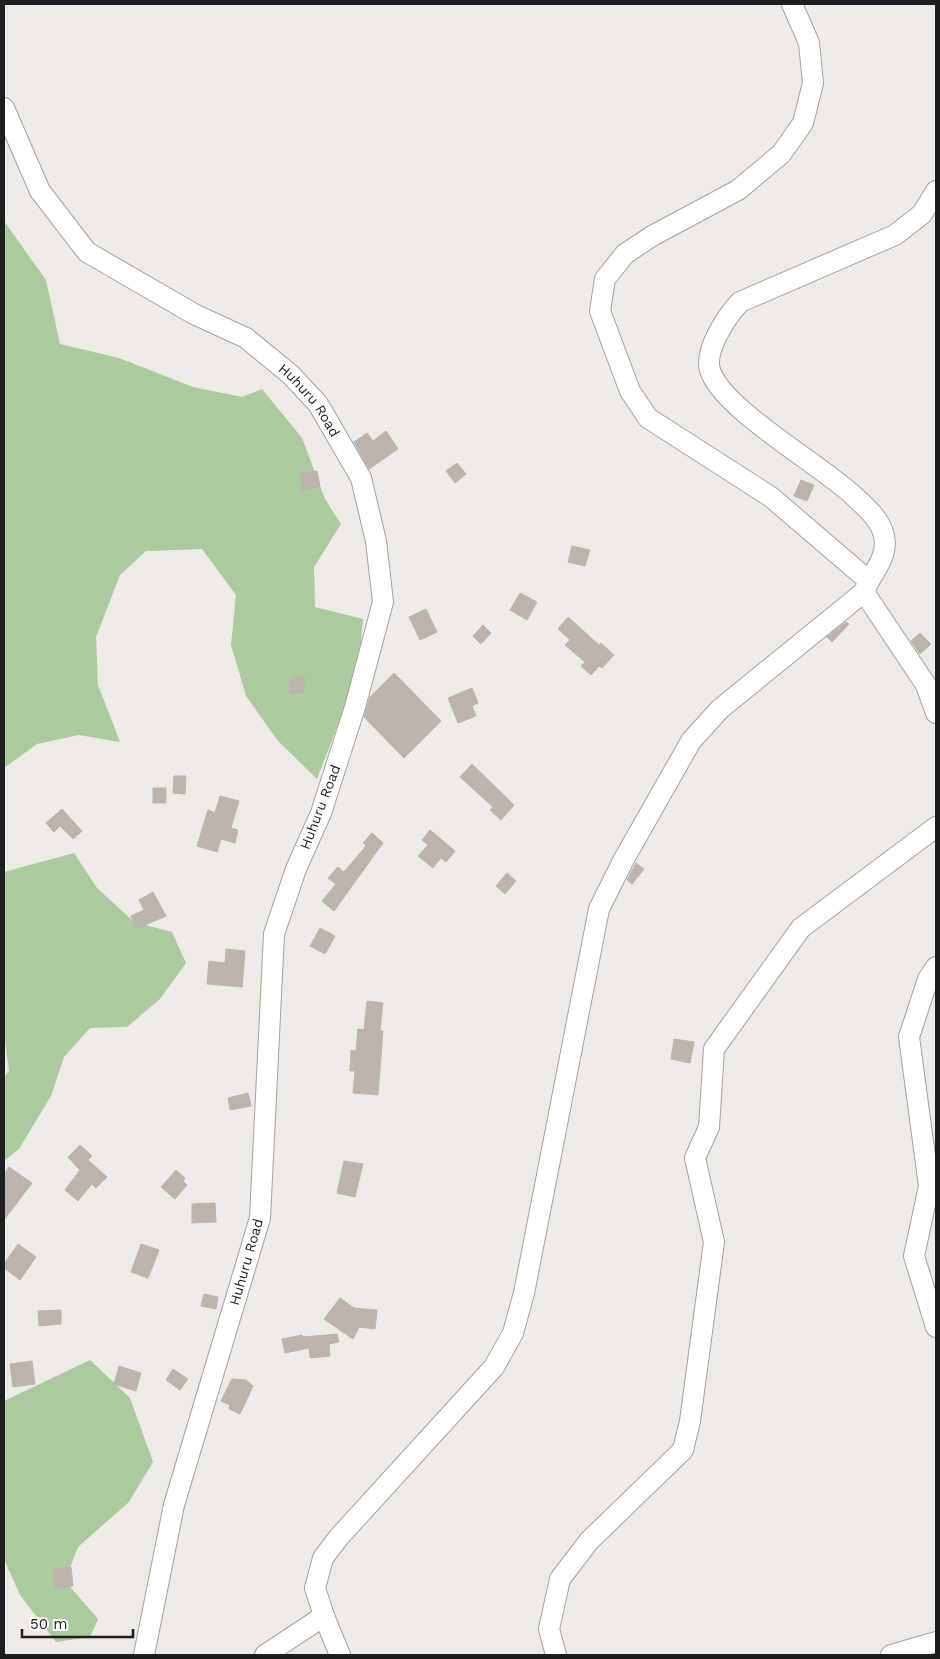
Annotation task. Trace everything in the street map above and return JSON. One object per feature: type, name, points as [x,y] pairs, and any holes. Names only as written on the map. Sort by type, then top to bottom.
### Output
[{"type":"street","points":[[792,4],[809,43],[813,83],[803,123],[781,154],[738,190],[652,236],[625,254],[605,279],[600,311],[630,391],[648,418],[770,497],[866,587],[926,685],[936,713]]},
{"type":"street","name":"Huhuru Road","points":[[4,108],[40,191],[87,252],[194,314],[246,338],[291,375],[318,404],[361,478],[376,541],[383,602],[356,707],[321,813],[296,869],[274,934],[260,1218],[174,1505],[144,1655]]},
{"type":"street","points":[[340,1655],[315,1588],[324,1558],[339,1537],[494,1367],[513,1333],[524,1293],[600,909],[624,859],[691,741],[720,709],[866,587],[883,558],[884,536],[874,515],[847,488],[747,414],[722,392],[709,368],[714,342],[725,318],[740,302],[895,235],[922,214],[936,191]]},
{"type":"street","points":[[556,1655],[550,1629],[560,1579],[589,1541],[683,1450],[690,1421],[714,1242],[696,1158],[709,1127],[714,1049],[801,928],[936,827]]},
{"type":"street","points":[[936,967],[928,979],[909,1038],[929,1186],[914,1256],[936,1327]]},
{"type":"street","points":[[265,1655],[324,1616]]},
{"type":"street","points":[[891,1655],[936,1642]]},
{"type":"green space","points":[[4,221],[46,280],[60,344],[119,358],[193,387],[242,397],[262,389],[302,438],[325,499],[341,524],[314,567],[315,607],[363,619],[358,673],[317,779],[278,741],[246,696],[231,645],[236,595],[202,549],[146,551],[120,575],[96,637],[98,685],[120,742],[79,735],[37,744],[4,768]]},
{"type":"green space","points":[[74,853],[97,888],[134,922],[172,932],[186,963],[160,999],[127,1027],[90,1028],[64,1057],[51,1096],[19,1149],[4,1161],[4,1077],[9,1071],[4,1034],[4,872]]},
{"type":"green space","points":[[90,1360],[130,1398],[153,1462],[129,1502],[78,1547],[65,1581],[98,1619],[90,1637],[56,1642],[20,1595],[4,1559],[4,1401]]},
{"type":"building","points":[[386,431],[398,449],[369,469],[354,442],[367,433],[373,441]]},
{"type":"building","points":[[457,463],[466,474],[455,483],[446,471]]},
{"type":"building","points":[[317,471],[320,487],[302,490],[300,473]]},
{"type":"building","points":[[801,480],[814,485],[807,501],[794,496]]},
{"type":"building","points":[[572,546],[590,550],[585,566],[568,562]]},
{"type":"building","points":[[520,593],[537,602],[527,620],[510,610]]},
{"type":"building","points":[[426,609],[437,632],[420,640],[409,617]]},
{"type":"building","points":[[568,617],[599,645],[601,643],[614,655],[602,668],[599,666],[591,675],[581,666],[585,662],[565,645],[570,640],[558,629]]},
{"type":"building","points":[[846,622],[849,624],[832,642],[827,637]]},
{"type":"building","points":[[483,625],[491,633],[481,644],[473,636]]},
{"type":"building","points":[[920,633],[931,644],[920,654],[911,641]]},
{"type":"building","points":[[394,673],[441,721],[404,758],[364,717],[370,697]]},
{"type":"building","points":[[290,677],[305,677],[304,693],[290,693]]},
{"type":"building","points":[[472,688],[478,703],[472,706],[476,716],[458,723],[448,698]]},
{"type":"building","points":[[472,764],[514,805],[501,820],[490,810],[493,807],[460,777]]},
{"type":"building","points":[[174,776],[186,776],[185,794],[173,793]]},
{"type":"building","points":[[153,788],[166,788],[166,803],[153,803]]},
{"type":"building","points":[[220,796],[239,801],[231,828],[238,830],[235,843],[221,839],[217,852],[197,846],[208,810],[215,813]]},
{"type":"building","points":[[62,809],[82,831],[73,839],[60,826],[54,832],[46,823]]},
{"type":"building","points":[[430,830],[455,851],[446,862],[441,858],[433,868],[418,856],[428,845],[422,840]]},
{"type":"building","points":[[372,833],[383,843],[334,911],[322,901],[336,884],[328,878],[338,867],[344,872],[366,846],[363,843]]},
{"type":"building","points":[[636,863],[644,869],[632,884],[627,880]]},
{"type":"building","points":[[507,873],[516,881],[505,894],[496,886]]},
{"type":"building","points":[[153,892],[166,916],[136,929],[131,916],[144,910],[139,900]]},
{"type":"building","points":[[320,928],[335,936],[325,954],[310,946]]},
{"type":"building","points":[[226,949],[245,951],[242,987],[207,984],[209,961],[225,963]]},
{"type":"building","points":[[367,1001],[383,1003],[380,1031],[383,1031],[378,1095],[353,1093],[355,1071],[350,1071],[351,1050],[356,1051],[358,1029],[364,1030]]},
{"type":"building","points":[[674,1039],[694,1042],[690,1063],[671,1059]]},
{"type":"building","points":[[248,1093],[251,1106],[230,1110],[228,1098]]},
{"type":"building","points":[[80,1145],[92,1156],[88,1160],[107,1177],[96,1188],[92,1184],[78,1201],[65,1190],[80,1170],[68,1157]]},
{"type":"building","points":[[344,1161],[363,1164],[355,1197],[337,1193]]},
{"type":"building","points":[[9,1167],[32,1183],[4,1220],[4,1174]]},
{"type":"building","points":[[176,1170],[185,1178],[183,1181],[187,1185],[175,1199],[161,1187]]},
{"type":"building","points":[[215,1203],[216,1222],[192,1223],[192,1204]]},
{"type":"building","points":[[18,1244],[36,1257],[20,1280],[4,1268],[4,1264]]},
{"type":"building","points":[[141,1244],[159,1250],[148,1278],[131,1272]]},
{"type":"building","points":[[204,1294],[218,1297],[216,1309],[201,1306]]},
{"type":"building","points":[[340,1298],[354,1308],[377,1310],[375,1329],[359,1327],[353,1339],[324,1319]]},
{"type":"building","points":[[61,1310],[61,1324],[39,1326],[38,1311]]},
{"type":"building","points":[[337,1334],[339,1342],[329,1344],[330,1356],[310,1358],[309,1348],[285,1353],[282,1339],[302,1335],[303,1337]]},
{"type":"building","points":[[32,1361],[35,1384],[13,1387],[10,1364]]},
{"type":"building","points":[[119,1366],[141,1373],[136,1391],[114,1384]]},
{"type":"building","points":[[173,1369],[188,1379],[180,1390],[166,1380]]},
{"type":"building","points":[[232,1379],[246,1380],[253,1386],[240,1414],[229,1409],[230,1405],[221,1401]]},
{"type":"building","points":[[71,1567],[73,1586],[55,1588],[53,1569]]}]
